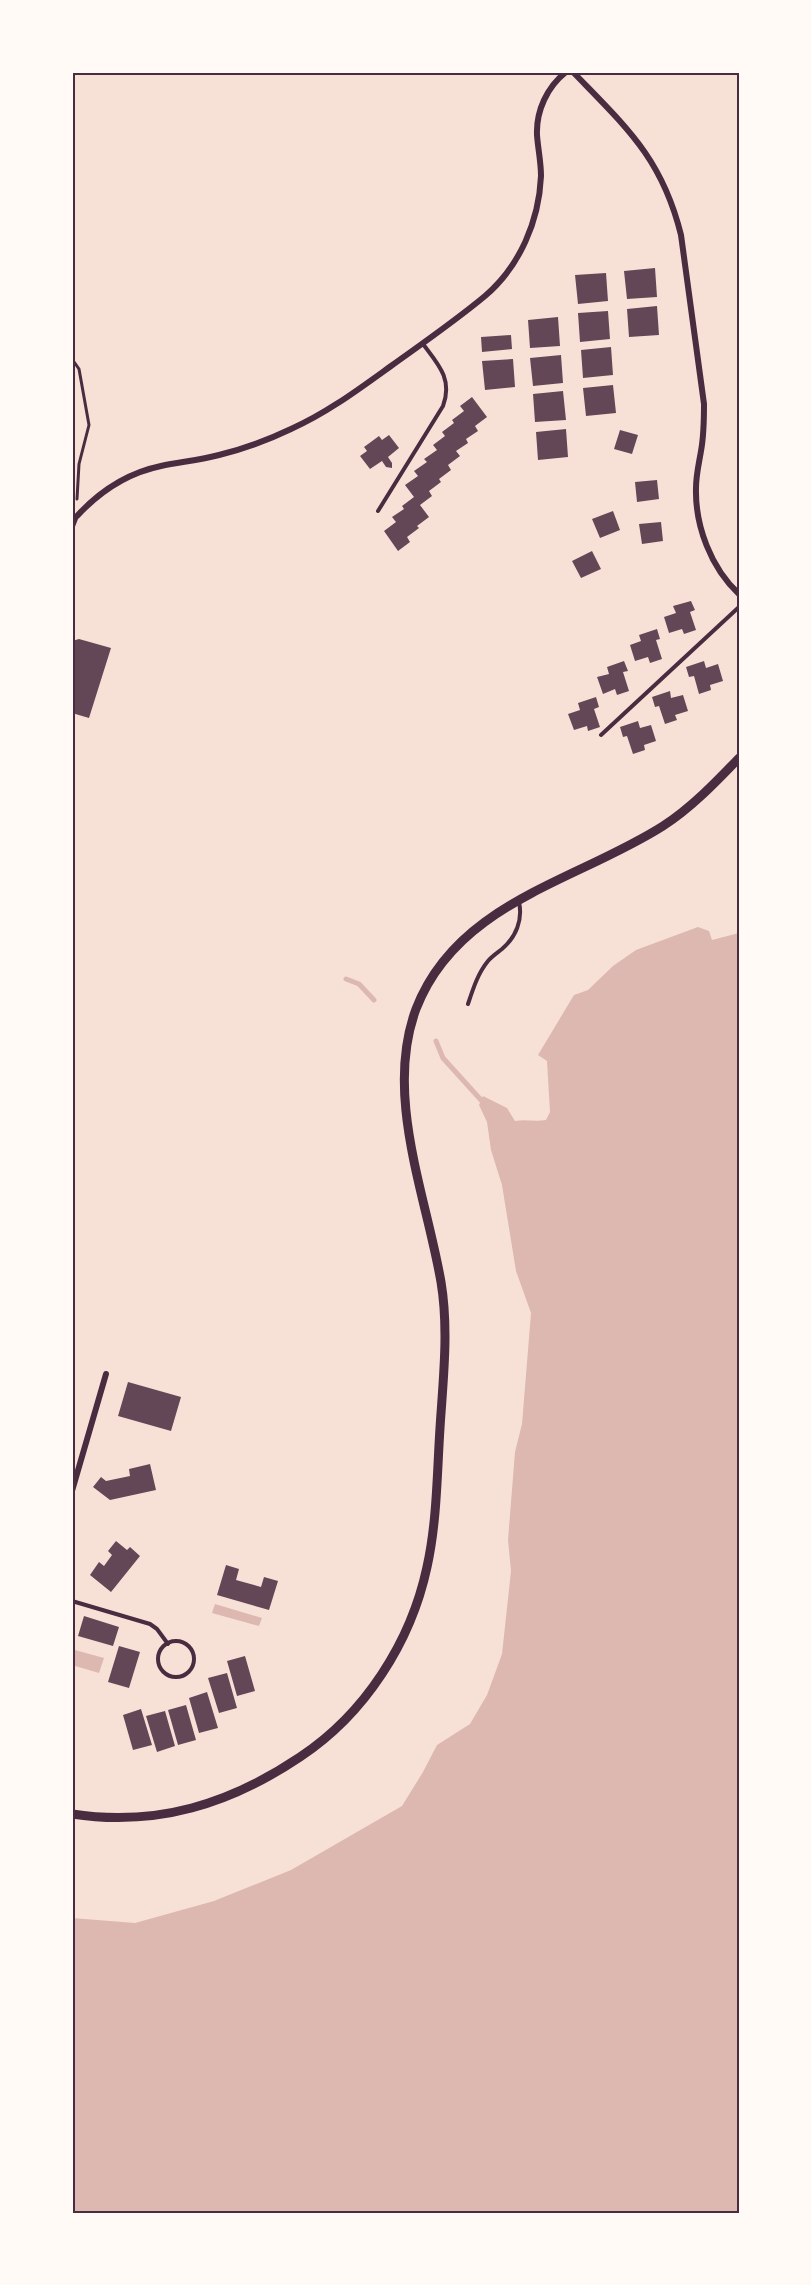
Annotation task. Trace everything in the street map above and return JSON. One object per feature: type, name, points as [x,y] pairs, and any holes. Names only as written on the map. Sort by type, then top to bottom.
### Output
[{"type":"street","points":[[77,516],[102,493],[131,476],[163,465],[218,455],[256,444],[326,411],[422,344],[486,295],[505,275],[532,228],[541,174],[537,136],[539,114],[547,93],[566,72]]},
{"type":"street","points":[[573,72],[640,144],[662,178],[676,216],[681,235],[704,404],[704,430],[696,489],[698,517],[714,561],[739,594]]},
{"type":"street","points":[[72,1814],[113,1818],[157,1815],[216,1802],[254,1786],[309,1752],[349,1717],[377,1681],[401,1640],[420,1594],[430,1549],[442,1396],[444,1327],[441,1281],[405,1104],[404,1075],[407,1046],[416,1009],[428,983],[442,962],[469,934],[491,916],[666,824],[693,803],[739,758]]},
{"type":"street","points":[[72,1491],[106,1374]]},
{"type":"lane","points":[[378,511],[443,406],[447,395],[444,373],[422,344]]},
{"type":"lane","points":[[72,529],[77,516]]},
{"type":"lane","points":[[601,735],[739,607]]},
{"type":"lane","points":[[468,1004],[485,965],[509,942],[516,930],[521,915],[518,900]]},
{"type":"lane","points":[[72,1601],[150,1624],[163,1635],[168,1644]]},
{"type":"lane","points":[[181,1642],[192,1651],[194,1664],[185,1675],[171,1677],[160,1668],[159,1654],[168,1644],[181,1642]]},
{"type":"path","points":[[72,359],[79,369],[89,425],[77,482],[77,516]]},
{"type":"shaded area","points":[[698,927],[709,931],[712,940],[739,933],[739,2213],[72,2213],[72,1918],[135,1923],[214,1901],[291,1870],[402,1806],[437,1745],[470,1724],[487,1695],[502,1654],[511,1571],[508,1540],[515,1452],[522,1424],[531,1313],[516,1271],[502,1185],[491,1150],[487,1122],[479,1105],[483,1096],[507,1108],[515,1121],[546,1120],[550,1112],[547,1061],[538,1055],[574,995],[588,990],[613,966],[636,950]]},
{"type":"shaded area","points":[[215,1604],[262,1618],[259,1626],[212,1613]]},
{"type":"shaded area","points":[[75,1650],[104,1658],[99,1673],[72,1665]]},
{"type":"building","points":[[655,268],[657,297],[627,299],[624,271]]},
{"type":"building","points":[[606,273],[608,301],[578,304],[575,275]]},
{"type":"building","points":[[657,306],[659,335],[629,337],[627,309]]},
{"type":"building","points":[[608,311],[610,339],[580,342],[578,313]]},
{"type":"building","points":[[558,317],[560,346],[530,348],[528,320]]},
{"type":"building","points":[[511,335],[512,349],[482,352],[481,337]]},
{"type":"building","points":[[611,347],[613,375],[583,378],[581,350]]},
{"type":"building","points":[[561,355],[563,383],[533,386],[530,358]]},
{"type":"building","points":[[513,359],[515,387],[485,390],[482,361]]},
{"type":"building","points":[[613,385],[616,413],[586,416],[583,388]]},
{"type":"building","points":[[563,391],[566,420],[535,422],[533,394]]},
{"type":"building","points":[[472,397],[487,417],[475,426],[478,431],[466,439],[468,443],[456,451],[460,456],[448,465],[451,470],[429,491],[432,496],[420,505],[429,517],[407,537],[410,542],[398,551],[384,531],[396,522],[392,517],[404,509],[402,506],[414,497],[405,485],[418,476],[414,471],[427,462],[424,459],[437,450],[433,445],[445,436],[442,432],[454,423],[452,420],[464,411],[460,406]]},
{"type":"building","points":[[566,429],[568,457],[538,460],[536,432]]},
{"type":"building","points":[[620,430],[638,435],[632,454],[614,449]]},
{"type":"building","points":[[389,435],[399,448],[388,457],[392,468],[386,467],[382,461],[370,469],[360,456],[367,451],[364,447],[379,436],[382,440]]},
{"type":"building","points":[[657,480],[659,499],[637,502],[635,482]]},
{"type":"building","points":[[613,511],[620,530],[600,538],[592,519]]},
{"type":"building","points":[[661,522],[663,541],[642,544],[639,524]]},
{"type":"building","points":[[592,551],[601,569],[581,578],[572,561]]},
{"type":"building","points":[[691,601],[695,610],[690,612],[696,630],[684,634],[682,629],[669,633],[664,617],[676,613],[673,606]]},
{"type":"building","points":[[657,629],[660,639],[656,640],[662,659],[650,663],[648,657],[635,661],[630,645],[641,641],[639,635]]},
{"type":"building","points":[[79,639],[111,648],[89,718],[72,713],[72,683],[75,673],[72,671],[72,641]]},
{"type":"building","points":[[624,661],[628,671],[623,672],[629,691],[617,695],[615,689],[603,694],[597,677],[609,674],[607,667]]},
{"type":"building","points":[[704,661],[706,668],[718,664],[723,681],[710,685],[711,690],[699,694],[694,676],[689,677],[686,667]]},
{"type":"building","points":[[670,691],[671,698],[683,695],[688,711],[675,715],[677,720],[665,724],[659,706],[655,707],[652,697]]},
{"type":"building","points":[[596,697],[599,707],[594,709],[600,727],[588,731],[587,726],[574,730],[568,714],[580,710],[578,703]]},
{"type":"building","points":[[638,721],[640,728],[651,725],[656,741],[644,745],[645,750],[633,754],[627,736],[623,737],[620,727]]},
{"type":"building","points":[[128,1382],[181,1397],[171,1431],[118,1416]]},
{"type":"building","points":[[150,1464],[156,1490],[110,1500],[93,1487],[101,1477],[106,1481],[130,1476],[129,1469]]},
{"type":"building","points":[[116,1541],[127,1550],[130,1547],[140,1556],[111,1592],[90,1575],[99,1562],[104,1566],[112,1555],[108,1551]]},
{"type":"building","points":[[226,1565],[239,1569],[236,1580],[261,1587],[264,1577],[278,1581],[269,1610],[217,1595]]},
{"type":"building","points":[[84,1616],[119,1627],[113,1646],[78,1636]]},
{"type":"building","points":[[119,1646],[140,1652],[129,1688],[108,1682]]},
{"type":"building","points":[[245,1656],[255,1691],[237,1696],[227,1661]]},
{"type":"building","points":[[227,1673],[237,1708],[219,1713],[208,1678]]},
{"type":"building","points":[[207,1692],[218,1728],[199,1733],[189,1698]]},
{"type":"building","points":[[186,1705],[196,1740],[178,1745],[168,1710]]},
{"type":"building","points":[[141,1709],[152,1745],[133,1750],[123,1715]]},
{"type":"building","points":[[165,1711],[175,1746],[157,1752],[146,1716]]},
{"type":"waterway","points":[[346,979],[359,984],[374,1000]]},
{"type":"waterway","points":[[436,1041],[443,1058],[481,1100]]}]
